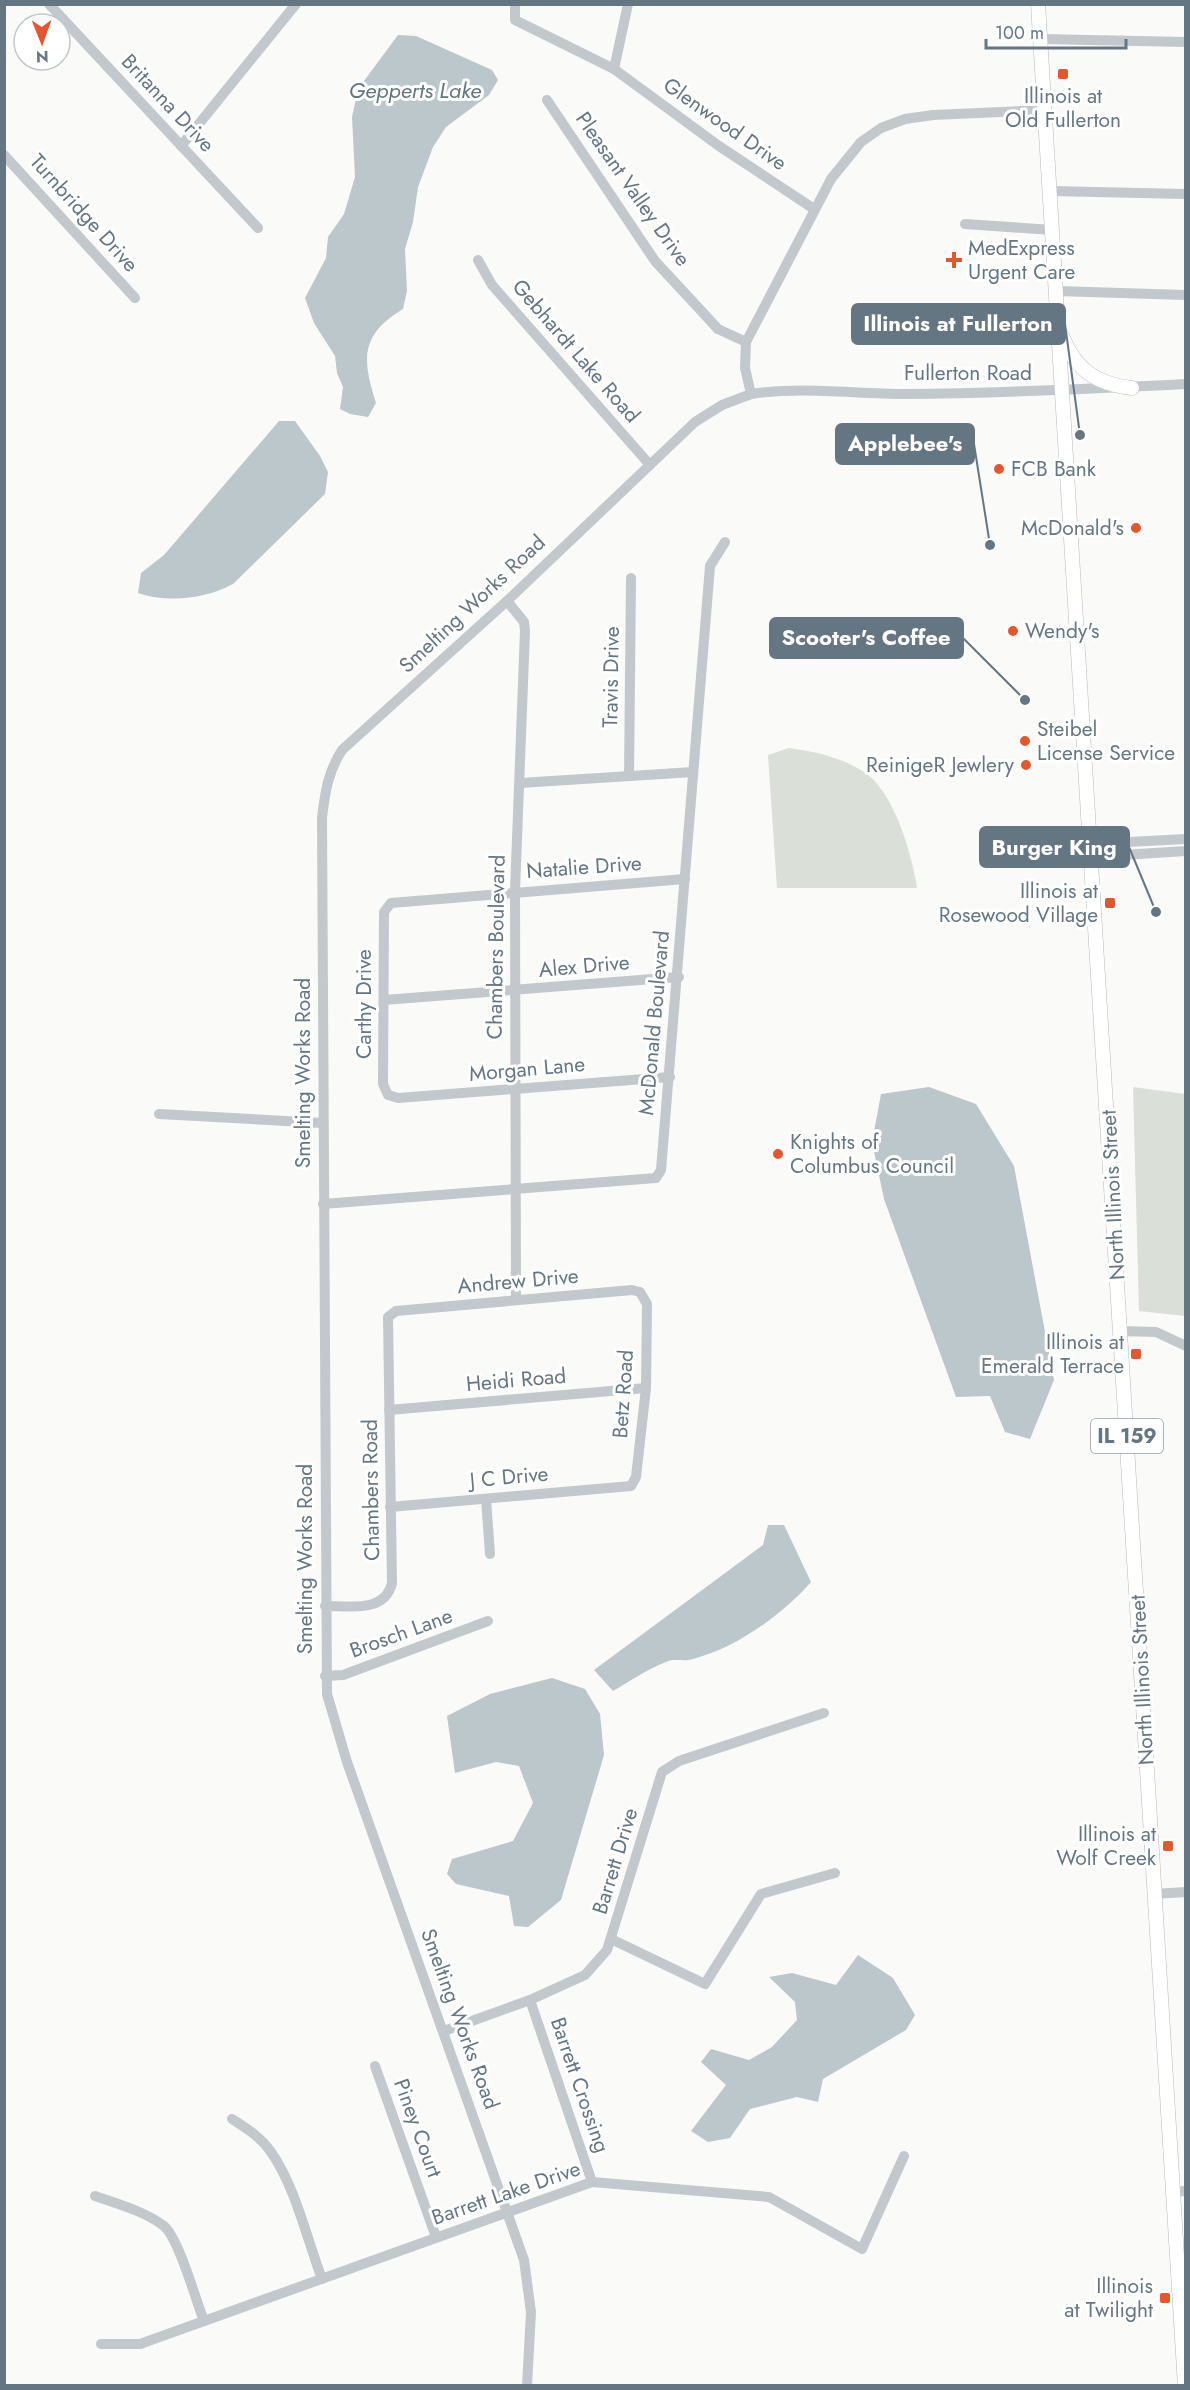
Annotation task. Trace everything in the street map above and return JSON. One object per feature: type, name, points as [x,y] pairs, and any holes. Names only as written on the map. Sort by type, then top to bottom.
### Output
[{"type":"main road","name":"North Illinois Street","points":[[1038,4],[1154,1894],[1179,2192],[1185,2385]]},
{"type":"main road","points":[[1059,328],[1068,350],[1086,374],[1101,382],[1132,388]]},
{"type":"street","name":"Britanna Drive","points":[[48,4],[258,228]]},
{"type":"street","points":[[181,146],[296,4]]},
{"type":"street","name":"Glenwood Drive","points":[[515,4],[515,20],[614,69],[719,146],[814,209]]},
{"type":"street","points":[[614,69],[628,4]]},
{"type":"street","points":[[1040,39],[1185,42]]},
{"type":"street","name":"Pleasant Valley Drive","points":[[547,100],[655,261],[718,329],[746,342]]},
{"type":"street","points":[[751,394],[745,368],[746,342],[814,209],[847,157],[861,142],[881,128],[905,120],[933,115],[1045,110]]},
{"type":"street","name":"Turnbridge Drive","points":[[4,155],[135,298]]},
{"type":"street","points":[[1050,191],[1185,194]]},
{"type":"street","points":[[965,224],[1053,230]]},
{"type":"street","name":"Gebhardt Lake Road","points":[[478,260],[492,285],[650,465]]},
{"type":"street","points":[[1056,291],[1185,295]]},
{"type":"street","name":"Fullerton Road","points":[[751,394],[786,388],[902,394],[1063,392],[1185,384]]},
{"type":"street","name":"Smelting Works Road","points":[[526,2385],[531,2337],[529,2287],[509,2213],[336,1728],[325,1676],[322,818],[331,768],[342,750],[507,601],[695,422],[722,405],[751,394]]},
{"type":"street","name":"McDonald Boulevard","points":[[323,1204],[656,1178],[661,1170],[679,977],[710,566],[725,542]]},
{"type":"street","name":"Travis Drive","points":[[629,776],[631,578]]},
{"type":"street","name":"Chambers Boulevard","points":[[507,601],[524,622],[525,631],[515,891],[516,1300]]},
{"type":"street","points":[[520,783],[693,772]]},
{"type":"street","points":[[1091,850],[1185,839]]},
{"type":"street","points":[[1091,850],[1185,851]]},
{"type":"street","name":"Natalie Drive","points":[[384,912],[391,903],[515,891],[685,879]]},
{"type":"street","name":"Carthy Drive","points":[[384,912],[383,1084],[388,1095]]},
{"type":"street","name":"Alex Drive","points":[[384,1000],[679,977]]},
{"type":"street","name":"Morgan Lane","points":[[388,1095],[398,1098],[670,1077]]},
{"type":"street","points":[[159,1114],[322,1123]]},
{"type":"street","name":"Andrew Drive","points":[[388,1317],[396,1311],[632,1290],[640,1292],[647,1304]]},
{"type":"street","name":"Betz Road","points":[[631,1486],[636,1477],[645,1388],[647,1304]]},
{"type":"street","name":"Chambers Road","points":[[324,1606],[373,1604],[383,1601],[389,1594],[392,1583],[388,1317]]},
{"type":"street","points":[[1120,1330],[1156,1332],[1185,1346]]},
{"type":"street","name":"Heidi Road","points":[[389,1410],[645,1388]]},
{"type":"street","name":"J C Drive","points":[[390,1507],[631,1486]]},
{"type":"street","points":[[486,1499],[490,1554]]},
{"type":"street","name":"Brosch Lane","points":[[325,1676],[343,1675],[488,1621]]},
{"type":"street","name":"Barrett Drive","points":[[444,2031],[531,2000],[585,1975],[607,1950],[662,1772],[679,1761],[824,1713]]},
{"type":"street","points":[[611,1939],[705,1984],[760,1894],[836,1873]]},
{"type":"street","points":[[1154,1894],[1185,1892]]},
{"type":"street","name":"Barrett Crossing","points":[[531,2000],[592,2182]]},
{"type":"street","name":"Piney Court","points":[[375,2066],[436,2237]]},
{"type":"street","points":[[232,2119],[253,2132],[270,2150],[282,2170],[322,2279]]},
{"type":"street","name":"Barrett Lake Drive","points":[[101,2344],[140,2344],[592,2182],[770,2197],[862,2249],[904,2156]]},
{"type":"street","points":[[95,2196],[140,2212],[166,2228],[178,2250],[204,2321]]},
{"type":"shaded area","points":[[789,748],[840,760],[859,769],[878,785],[901,827],[917,888],[777,888],[768,755]]},
{"type":"shaded area","points":[[1133,1087],[1185,1094],[1185,1316],[1139,1311]]},
{"type":"water","name":"Gepperts Lake","points":[[398,35],[416,36],[492,70],[498,80],[489,95],[446,127],[433,147],[418,187],[413,222],[405,249],[407,291],[403,309],[379,328],[368,349],[368,373],[376,403],[368,417],[350,414],[340,409],[343,387],[337,373],[335,356],[314,323],[305,298],[326,258],[328,237],[344,214],[355,177],[352,117],[358,89]]},
{"type":"water","points":[[279,421],[295,421],[320,456],[328,472],[325,494],[233,584],[211,593],[186,598],[161,598],[138,593],[141,573],[164,555]]},
{"type":"water","points":[[929,1087],[976,1104],[1014,1166],[1054,1380],[1030,1439],[1005,1432],[990,1396],[956,1397],[884,1199],[872,1142],[881,1094]]},
{"type":"water","points":[[768,1525],[784,1525],[811,1582],[772,1618],[742,1639],[693,1659],[666,1662],[613,1691],[594,1670],[763,1545]]},
{"type":"water","points":[[552,1678],[585,1689],[600,1714],[604,1755],[561,1900],[528,1927],[514,1926],[509,1896],[456,1884],[447,1874],[452,1859],[513,1841],[533,1803],[519,1766],[496,1762],[455,1773],[447,1716],[490,1694]]},
{"type":"water","points":[[858,1955],[893,1978],[915,2015],[906,2030],[823,2079],[818,2102],[797,2097],[750,2109],[730,2138],[708,2142],[691,2131],[726,2085],[701,2062],[711,2049],[749,2060],[772,2047],[797,2020],[795,2002],[769,1977],[792,1973],[836,1985]]},
{"type":"place","name":"Illinois at Old Fullerton","points":[[1063,74]]},
{"type":"place","name":"MedExpress Urgent Care","points":[[954,260]]},
{"type":"place","name":"Illinois at Fullerton","points":[[1080,435]]},
{"type":"place","name":"FCB Bank","points":[[999,469]]},
{"type":"place","name":"McDonald's","points":[[1136,528]]},
{"type":"place","name":"Applebee's","points":[[990,545]]},
{"type":"place","name":"Wendy's","points":[[1013,631]]},
{"type":"place","name":"Scooter's Coffee","points":[[1025,700]]},
{"type":"place","name":"Steibel License Service","points":[[1025,741]]},
{"type":"place","name":"ReinigeR Jewlery","points":[[1026,765]]},
{"type":"place","name":"Illinois at Rosewood Village","points":[[1110,903]]},
{"type":"place","name":"Burger King","points":[[1156,912]]},
{"type":"place","name":"Knights of Columbus Council","points":[[778,1154]]},
{"type":"place","name":"Illinois at Emerald Terrace","points":[[1136,1354]]},
{"type":"place","name":"Illinois at Wolf Creek","points":[[1168,1846]]},
{"type":"place","name":"Illinois at Twilight","points":[[1165,2298]]}]
